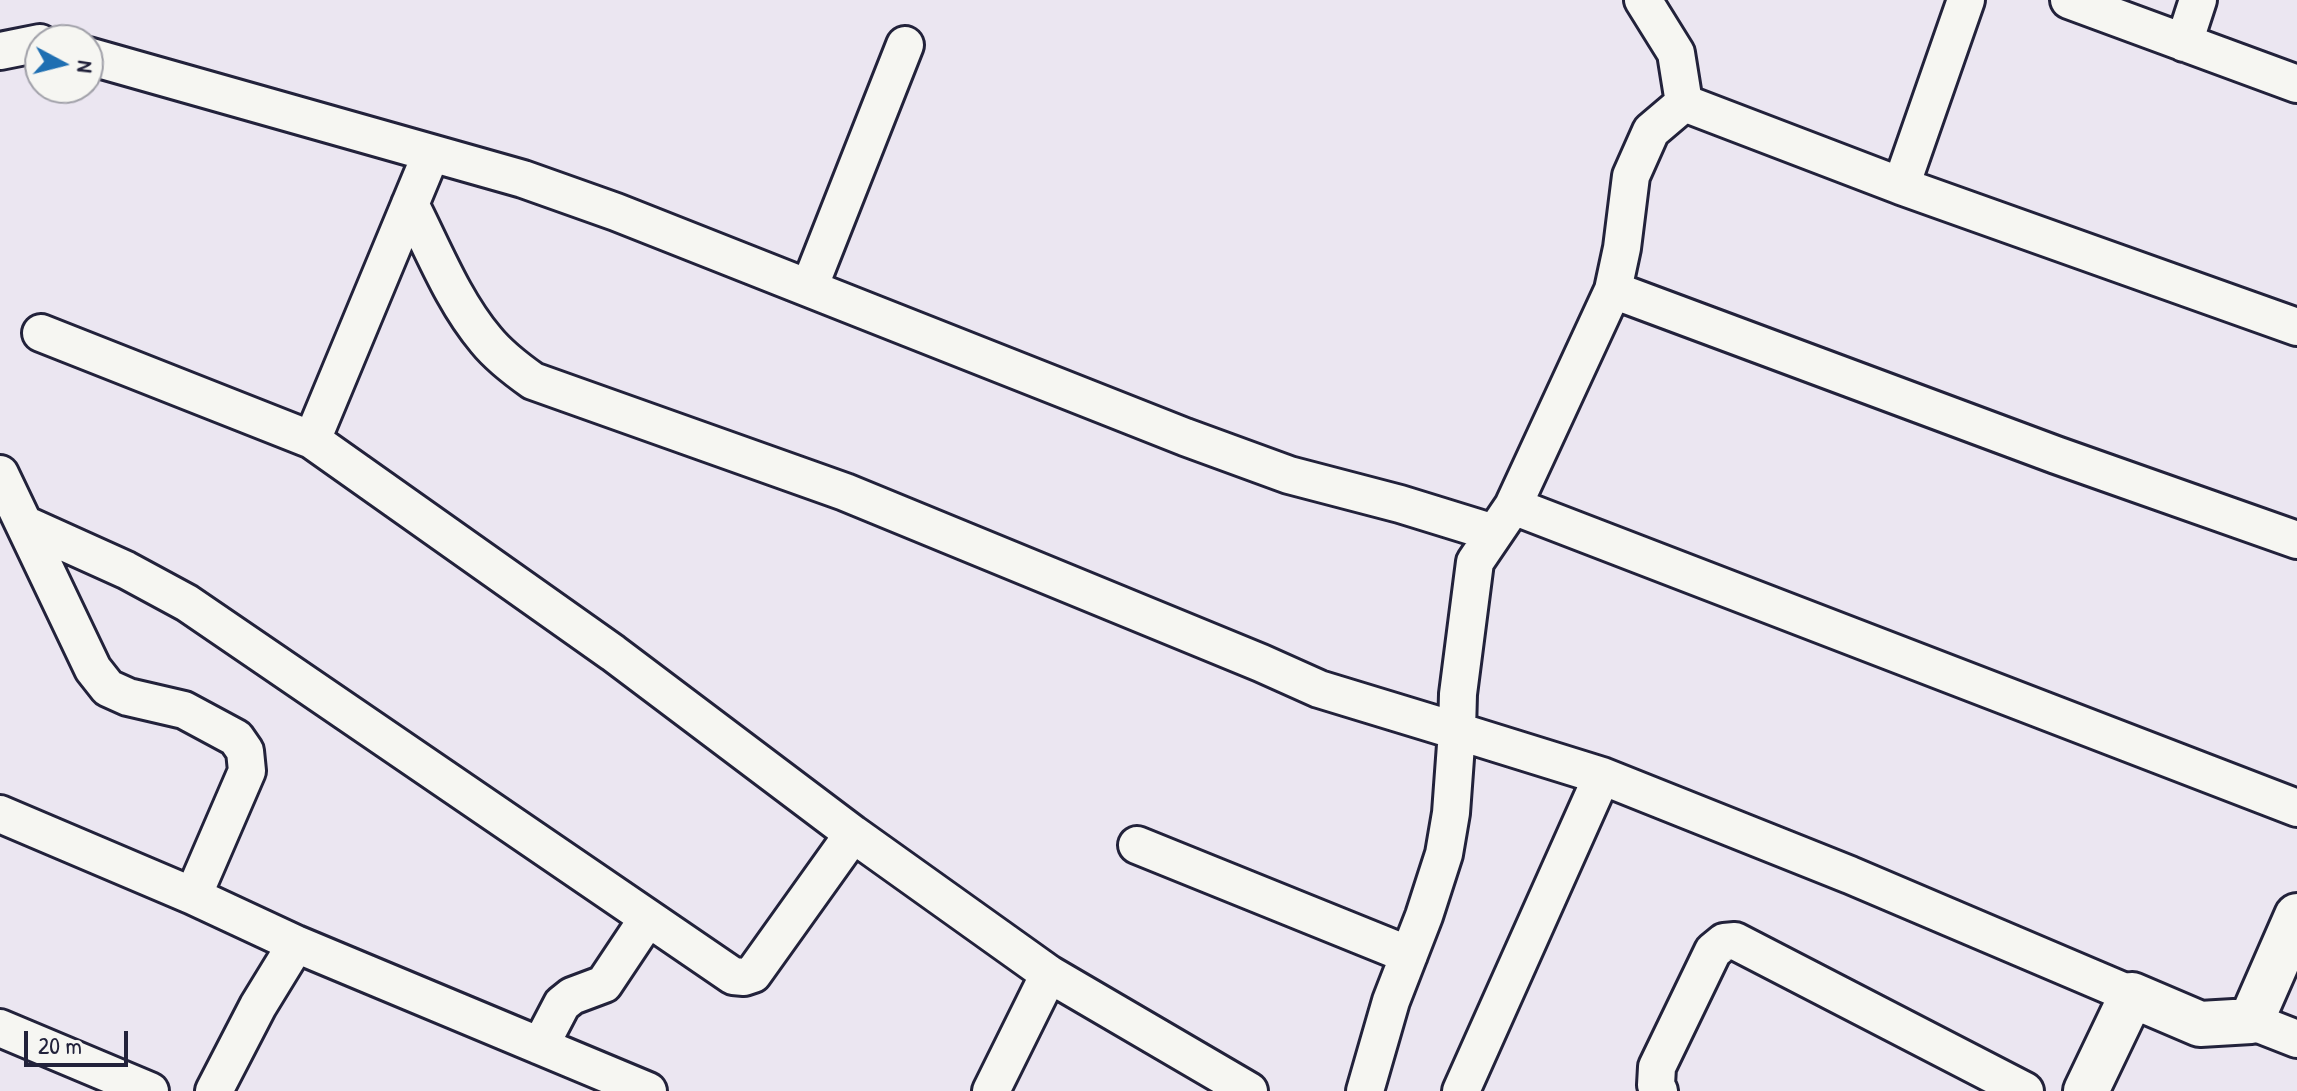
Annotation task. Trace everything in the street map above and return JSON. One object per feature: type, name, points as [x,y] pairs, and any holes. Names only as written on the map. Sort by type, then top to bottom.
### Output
[{"type":"street","points":[[1643,0],[1676,53],[1684,103]]},
{"type":"street","points":[[1901,186],[1966,0]]},
{"type":"street","points":[[2069,0],[2297,84]]},
{"type":"street","points":[[2184,43],[2198,0]]},
{"type":"street","points":[[809,288],[905,45]]},
{"type":"street","points":[[0,51],[24,46]]},
{"type":"street","points":[[104,61],[523,179],[616,212],[1185,437],[1289,475],[1400,504],[1504,520],[2297,808]]},
{"type":"street","points":[[1684,103],[1901,186],[2297,327]]},
{"type":"street","points":[[1365,1091],[1391,1001],[1444,854],[1451,813],[1458,694],[1475,562],[1504,520],[1613,290],[1631,176],[1651,131],[1684,103]]},
{"type":"street","points":[[312,440],[431,154]]},
{"type":"street","points":[[410,204],[455,294],[486,341],[514,368],[533,381],[845,492],[1319,689],[1602,776],[1850,875],[2200,1024],[2251,1021],[2297,1039]]},
{"type":"street","points":[[1613,290],[2041,450],[2297,540]]},
{"type":"street","points":[[41,333],[312,440],[613,653],[853,834],[1049,974],[1249,1091]]},
{"type":"street","points":[[0,474],[93,669],[108,688],[128,697],[184,710],[236,738],[245,751],[247,771],[193,896]]},
{"type":"street","points":[[24,524],[126,570],[187,603],[733,976],[753,974],[853,834]]},
{"type":"street","points":[[1461,1091],[1602,776]]},
{"type":"street","points":[[0,814],[193,896],[296,944],[648,1091]]},
{"type":"street","points":[[1137,845],[1409,955]]},
{"type":"street","points":[[2251,1021],[2297,916]]},
{"type":"street","points":[[540,1046],[562,1004],[572,996],[604,984],[648,918]]},
{"type":"street","points":[[1659,1091],[1656,1085],[1657,1067],[1713,951],[1724,942],[1735,941],[2025,1091]]},
{"type":"street","points":[[214,1091],[258,1006],[296,944]]},
{"type":"street","points":[[991,1091],[1049,974]]},
{"type":"street","points":[[2086,1091],[2132,995]]},
{"type":"street","points":[[0,1028],[150,1091]]}]
